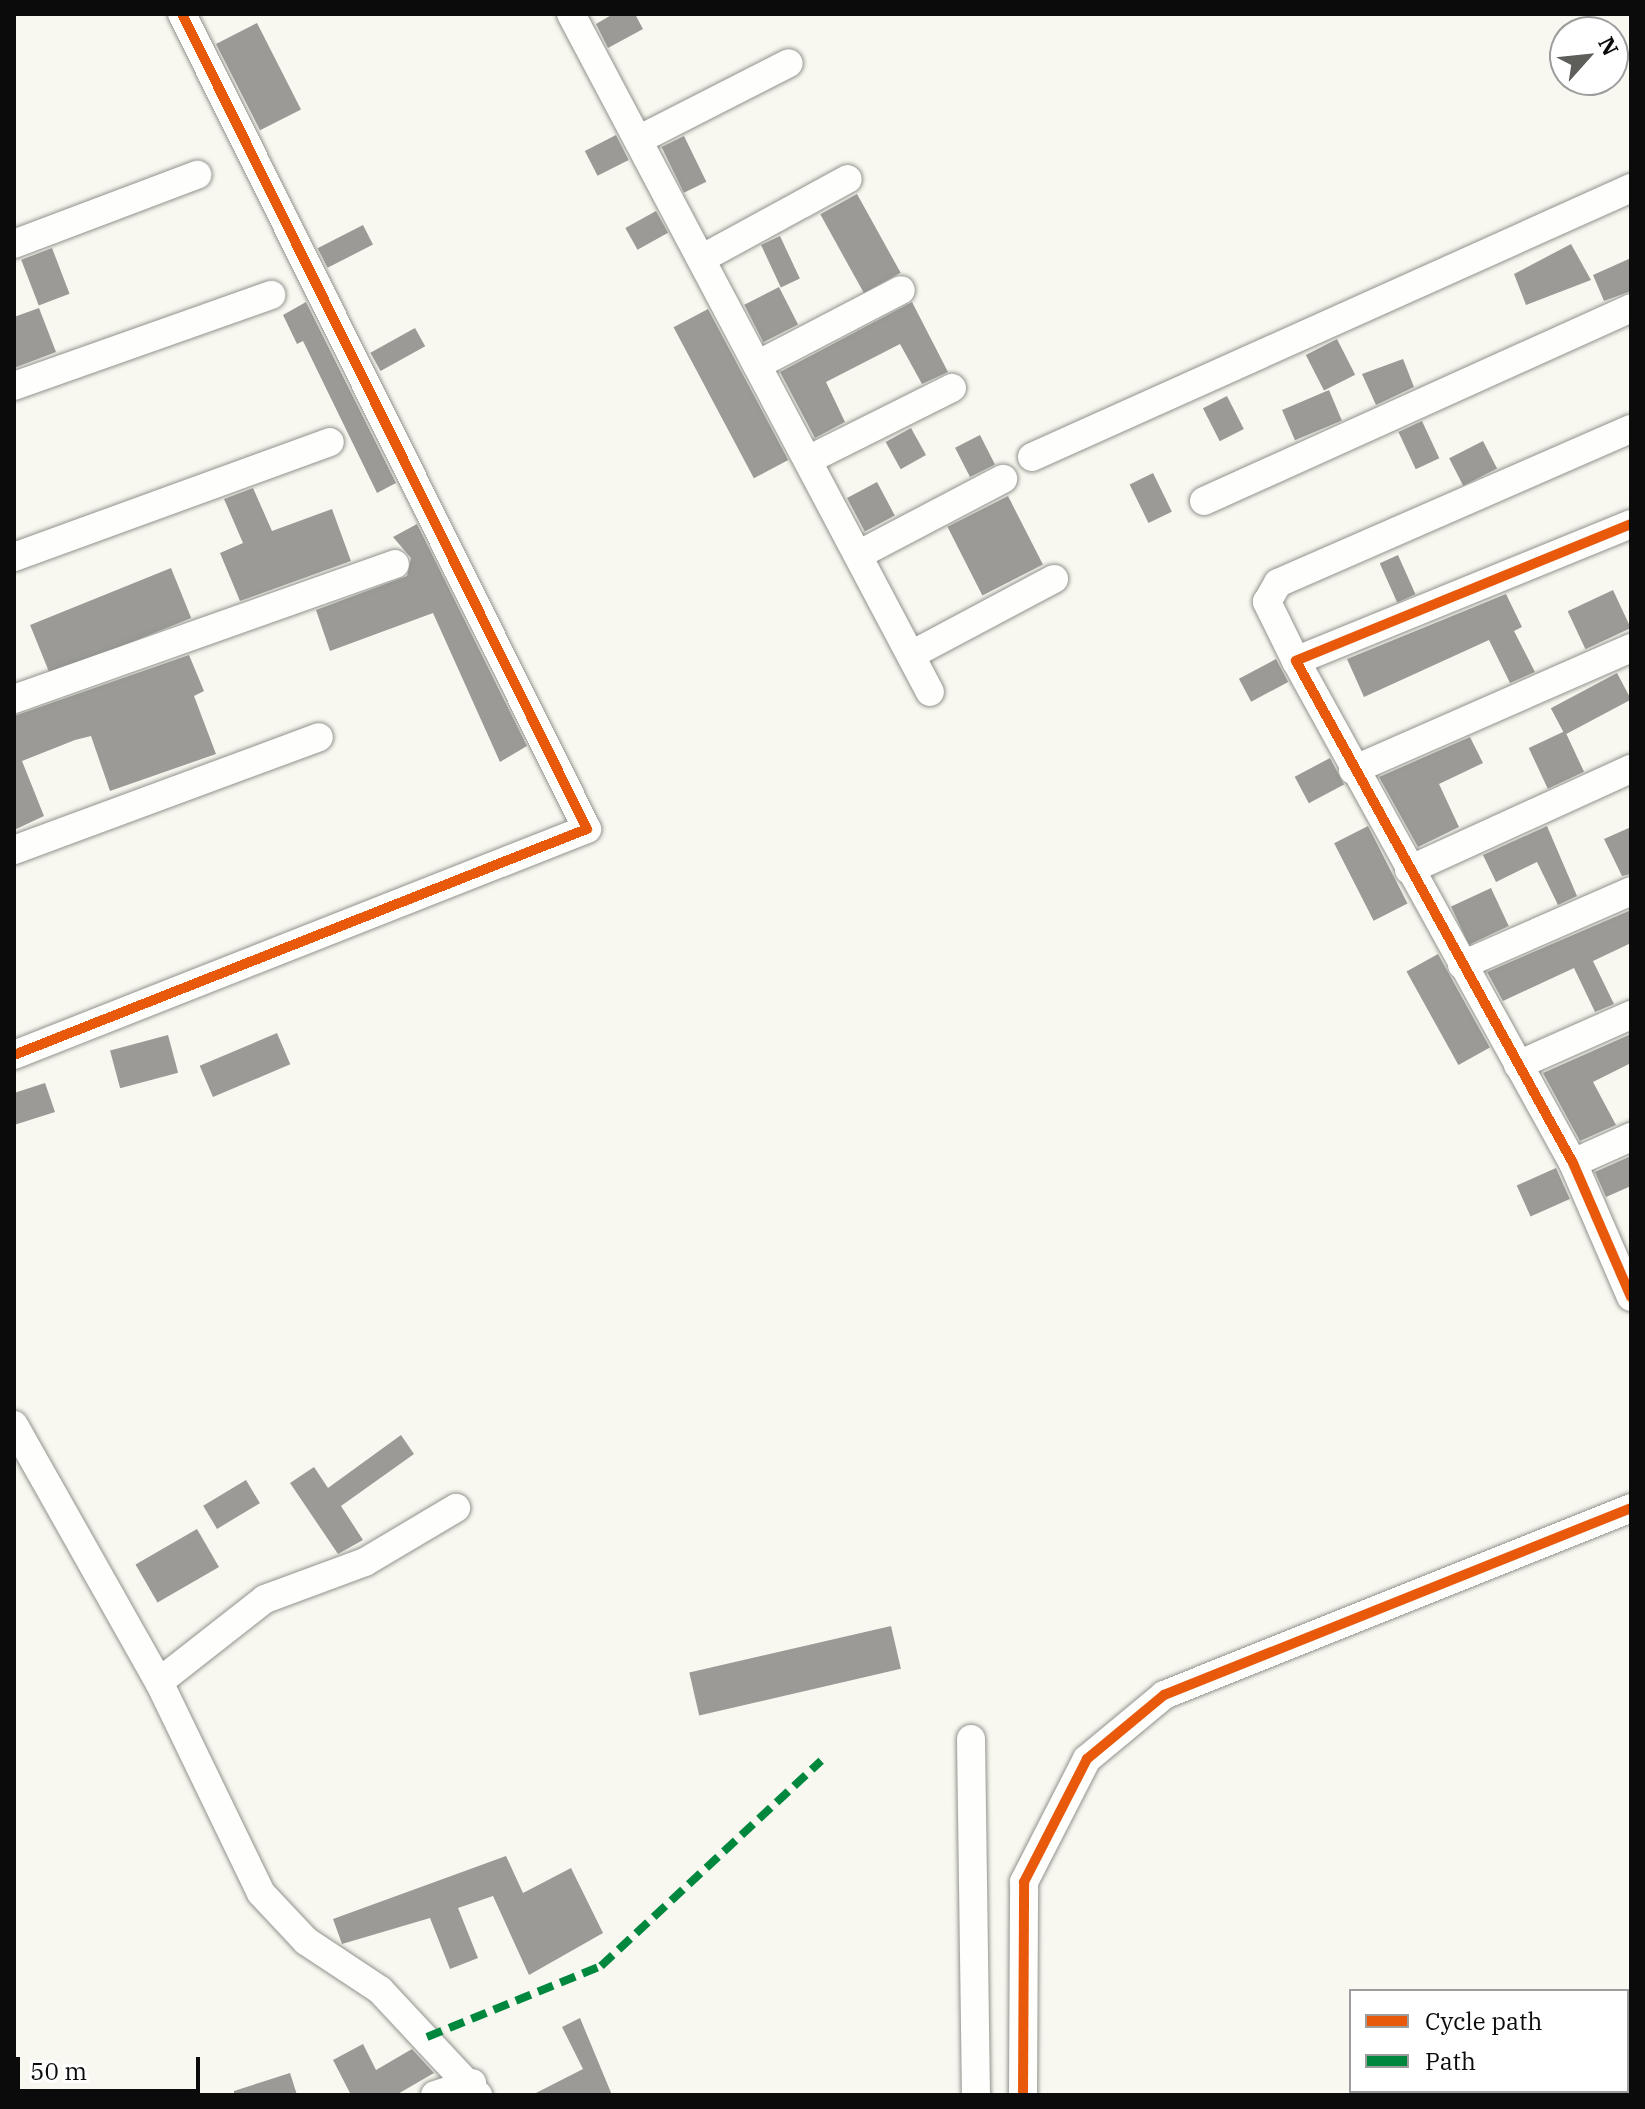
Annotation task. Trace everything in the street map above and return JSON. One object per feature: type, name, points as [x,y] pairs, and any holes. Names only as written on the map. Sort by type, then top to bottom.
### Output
[{"type":"street","points":[[14,1055],[587,829],[182,14]]},
{"type":"street","points":[[584,18],[638,140],[930,692]]},
{"type":"street","points":[[638,140],[789,63]]},
{"type":"street","points":[[14,244],[197,175]]},
{"type":"street","points":[[701,259],[848,179]]},
{"type":"street","points":[[1032,457],[1631,188]]},
{"type":"street","points":[[757,365],[901,290]]},
{"type":"street","points":[[14,386],[271,295]]},
{"type":"street","points":[[1204,501],[1631,308]]},
{"type":"street","points":[[808,460],[952,388]]},
{"type":"street","points":[[1631,429],[1278,583],[1267,602],[1353,770],[1573,1163],[1624,1261],[1631,1297]]},
{"type":"street","points":[[14,557],[330,442]]},
{"type":"street","points":[[858,555],[1003,479]]},
{"type":"street","points":[[1296,661],[1631,524]]},
{"type":"street","points":[[14,699],[395,564]]},
{"type":"street","points":[[911,655],[1054,579]]},
{"type":"street","points":[[1353,770],[1631,648]]},
{"type":"street","points":[[14,850],[319,737]]},
{"type":"street","points":[[1409,870],[1631,769]]},
{"type":"street","points":[[1462,965],[1631,891]]},
{"type":"street","points":[[1518,1065],[1631,1015]]},
{"type":"street","points":[[1573,1163],[1631,1137]]},
{"type":"street","points":[[14,1425],[159,1682],[261,1893],[306,1941],[380,1990],[475,2089]]},
{"type":"street","points":[[159,1682],[265,1599],[365,1562],[456,1508]]},
{"type":"street","points":[[1023,2095],[1024,1882],[1087,1759],[1164,1695],[1631,1508]]},
{"type":"street","points":[[971,1739],[976,2095]]},
{"type":"street","points":[[435,2095],[475,2089]]},
{"type":"building","points":[[613,14],[635,14],[643,29],[608,48],[596,24]]},
{"type":"building","points":[[257,23],[301,109],[260,130],[216,44]]},
{"type":"building","points":[[616,135],[629,160],[598,176],[585,151]]},
{"type":"building","points":[[684,136],[706,182],[684,193],[662,147]]},
{"type":"building","points":[[857,194],[901,273],[864,293],[820,214]]},
{"type":"building","points":[[656,211],[668,233],[638,250],[625,228]]},
{"type":"building","points":[[363,225],[373,245],[328,268],[318,248]]},
{"type":"building","points":[[780,236],[800,279],[781,287],[761,245]]},
{"type":"building","points":[[1571,244],[1591,280],[1526,305],[1514,274]]},
{"type":"building","points":[[52,248],[70,294],[39,306],[21,260]]},
{"type":"building","points":[[1631,258],[1631,291],[1604,301],[1593,275]]},
{"type":"building","points":[[779,287],[798,324],[763,342],[744,305]]},
{"type":"building","points":[[306,302],[396,483],[377,493],[303,341],[297,344],[283,315]]},
{"type":"building","points":[[912,302],[948,372],[922,384],[900,344],[826,382],[845,422],[815,438],[780,372]]},
{"type":"building","points":[[39,308],[56,352],[14,368],[14,317]]},
{"type":"building","points":[[708,309],[788,460],[754,478],[674,327]]},
{"type":"building","points":[[415,328],[425,346],[381,371],[370,353]]},
{"type":"building","points":[[1337,339],[1355,375],[1324,391],[1306,355]]},
{"type":"building","points":[[1403,359],[1414,387],[1376,405],[1362,374]]},
{"type":"building","points":[[1329,390],[1342,420],[1295,440],[1282,410]]},
{"type":"building","points":[[1227,396],[1244,429],[1220,441],[1203,408]]},
{"type":"building","points":[[1422,421],[1439,458],[1416,469],[1398,432]]},
{"type":"building","points":[[911,428],[926,455],[901,469],[886,442]]},
{"type":"building","points":[[980,435],[995,464],[970,477],[955,448]]},
{"type":"building","points":[[1483,441],[1497,469],[1463,486],[1449,458]]},
{"type":"building","points":[[1153,473],[1172,512],[1148,523],[1130,484]]},
{"type":"building","points":[[877,482],[895,516],[865,532],[847,498]]},
{"type":"building","points":[[253,488],[272,531],[332,509],[351,561],[240,601],[220,553],[243,543],[224,499]]},
{"type":"building","points":[[1008,496],[1043,565],[982,595],[947,527]]},
{"type":"building","points":[[417,524],[527,746],[500,762],[433,613],[330,651],[316,610],[407,576],[411,558],[393,537]]},
{"type":"building","points":[[1398,555],[1415,594],[1397,602],[1380,563]]},
{"type":"building","points":[[171,568],[191,618],[50,675],[30,625]]},
{"type":"building","points":[[1613,590],[1631,628],[1585,649],[1568,611]]},
{"type":"building","points":[[1506,594],[1522,627],[1514,631],[1535,672],[1510,683],[1489,640],[1364,697],[1347,659]]},
{"type":"building","points":[[189,655],[204,691],[194,696],[216,754],[110,791],[91,736],[75,740],[22,761],[44,816],[14,830],[14,716]]},
{"type":"building","points":[[1276,659],[1288,682],[1251,702],[1239,679]]},
{"type":"building","points":[[1617,673],[1631,700],[1565,735],[1551,708]]},
{"type":"building","points":[[1565,731],[1584,772],[1548,789],[1529,748]]},
{"type":"building","points":[[1470,737],[1483,763],[1439,784],[1459,827],[1418,847],[1379,777]]},
{"type":"building","points":[[1330,758],[1344,784],[1309,803],[1295,777]]},
{"type":"building","points":[[1368,826],[1407,904],[1374,921],[1334,843]]},
{"type":"building","points":[[1547,826],[1577,896],[1558,905],[1537,862],[1496,882],[1483,855]]},
{"type":"building","points":[[1631,827],[1631,874],[1622,876],[1604,839]]},
{"type":"building","points":[[1491,888],[1509,926],[1469,945],[1451,907]]},
{"type":"building","points":[[1631,910],[1631,943],[1593,961],[1614,1004],[1595,1012],[1574,968],[1503,1001],[1487,972]]},
{"type":"building","points":[[1438,954],[1490,1048],[1458,1065],[1407,971]]},
{"type":"building","points":[[277,1033],[290,1064],[213,1097],[200,1066]]},
{"type":"building","points":[[1631,1034],[1631,1063],[1593,1082],[1616,1125],[1580,1141],[1543,1073]]},
{"type":"building","points":[[168,1035],[178,1073],[120,1088],[110,1051]]},
{"type":"building","points":[[45,1083],[55,1112],[14,1125],[14,1093]]},
{"type":"building","points":[[1631,1156],[1631,1186],[1606,1197],[1595,1172]]},
{"type":"building","points":[[1556,1168],[1570,1199],[1531,1217],[1517,1185]]},
{"type":"building","points":[[401,1435],[414,1454],[341,1506],[363,1540],[338,1554],[290,1483],[314,1467],[328,1488]]},
{"type":"building","points":[[246,1480],[260,1503],[217,1529],[203,1506]]},
{"type":"building","points":[[197,1529],[219,1567],[158,1603],[136,1564]]},
{"type":"building","points":[[891,1626],[901,1669],[699,1715],[689,1673]]},
{"type":"building","points":[[506,1856],[523,1893],[571,1868],[603,1933],[529,1975],[493,1896],[458,1908],[478,1958],[450,1969],[430,1918],[342,1944],[333,1919]]},
{"type":"building","points":[[580,2018],[612,2095],[532,2095],[583,2069],[562,2027]]},
{"type":"building","points":[[363,2044],[376,2070],[412,2049],[434,2073],[396,2095],[351,2095],[333,2060]]},
{"type":"building","points":[[290,2073],[297,2095],[234,2095],[234,2091]]},
{"type":"marked path","points":[[427,2037],[601,1966],[821,1761]]},
{"type":"cycle path","points":[[14,1055],[587,829],[182,14]]},
{"type":"cycle path","points":[[1631,524],[1296,661],[1573,1163],[1631,1297]]},
{"type":"cycle path","points":[[1023,2095],[1024,1882],[1087,1759],[1164,1695],[1631,1508]]}]
